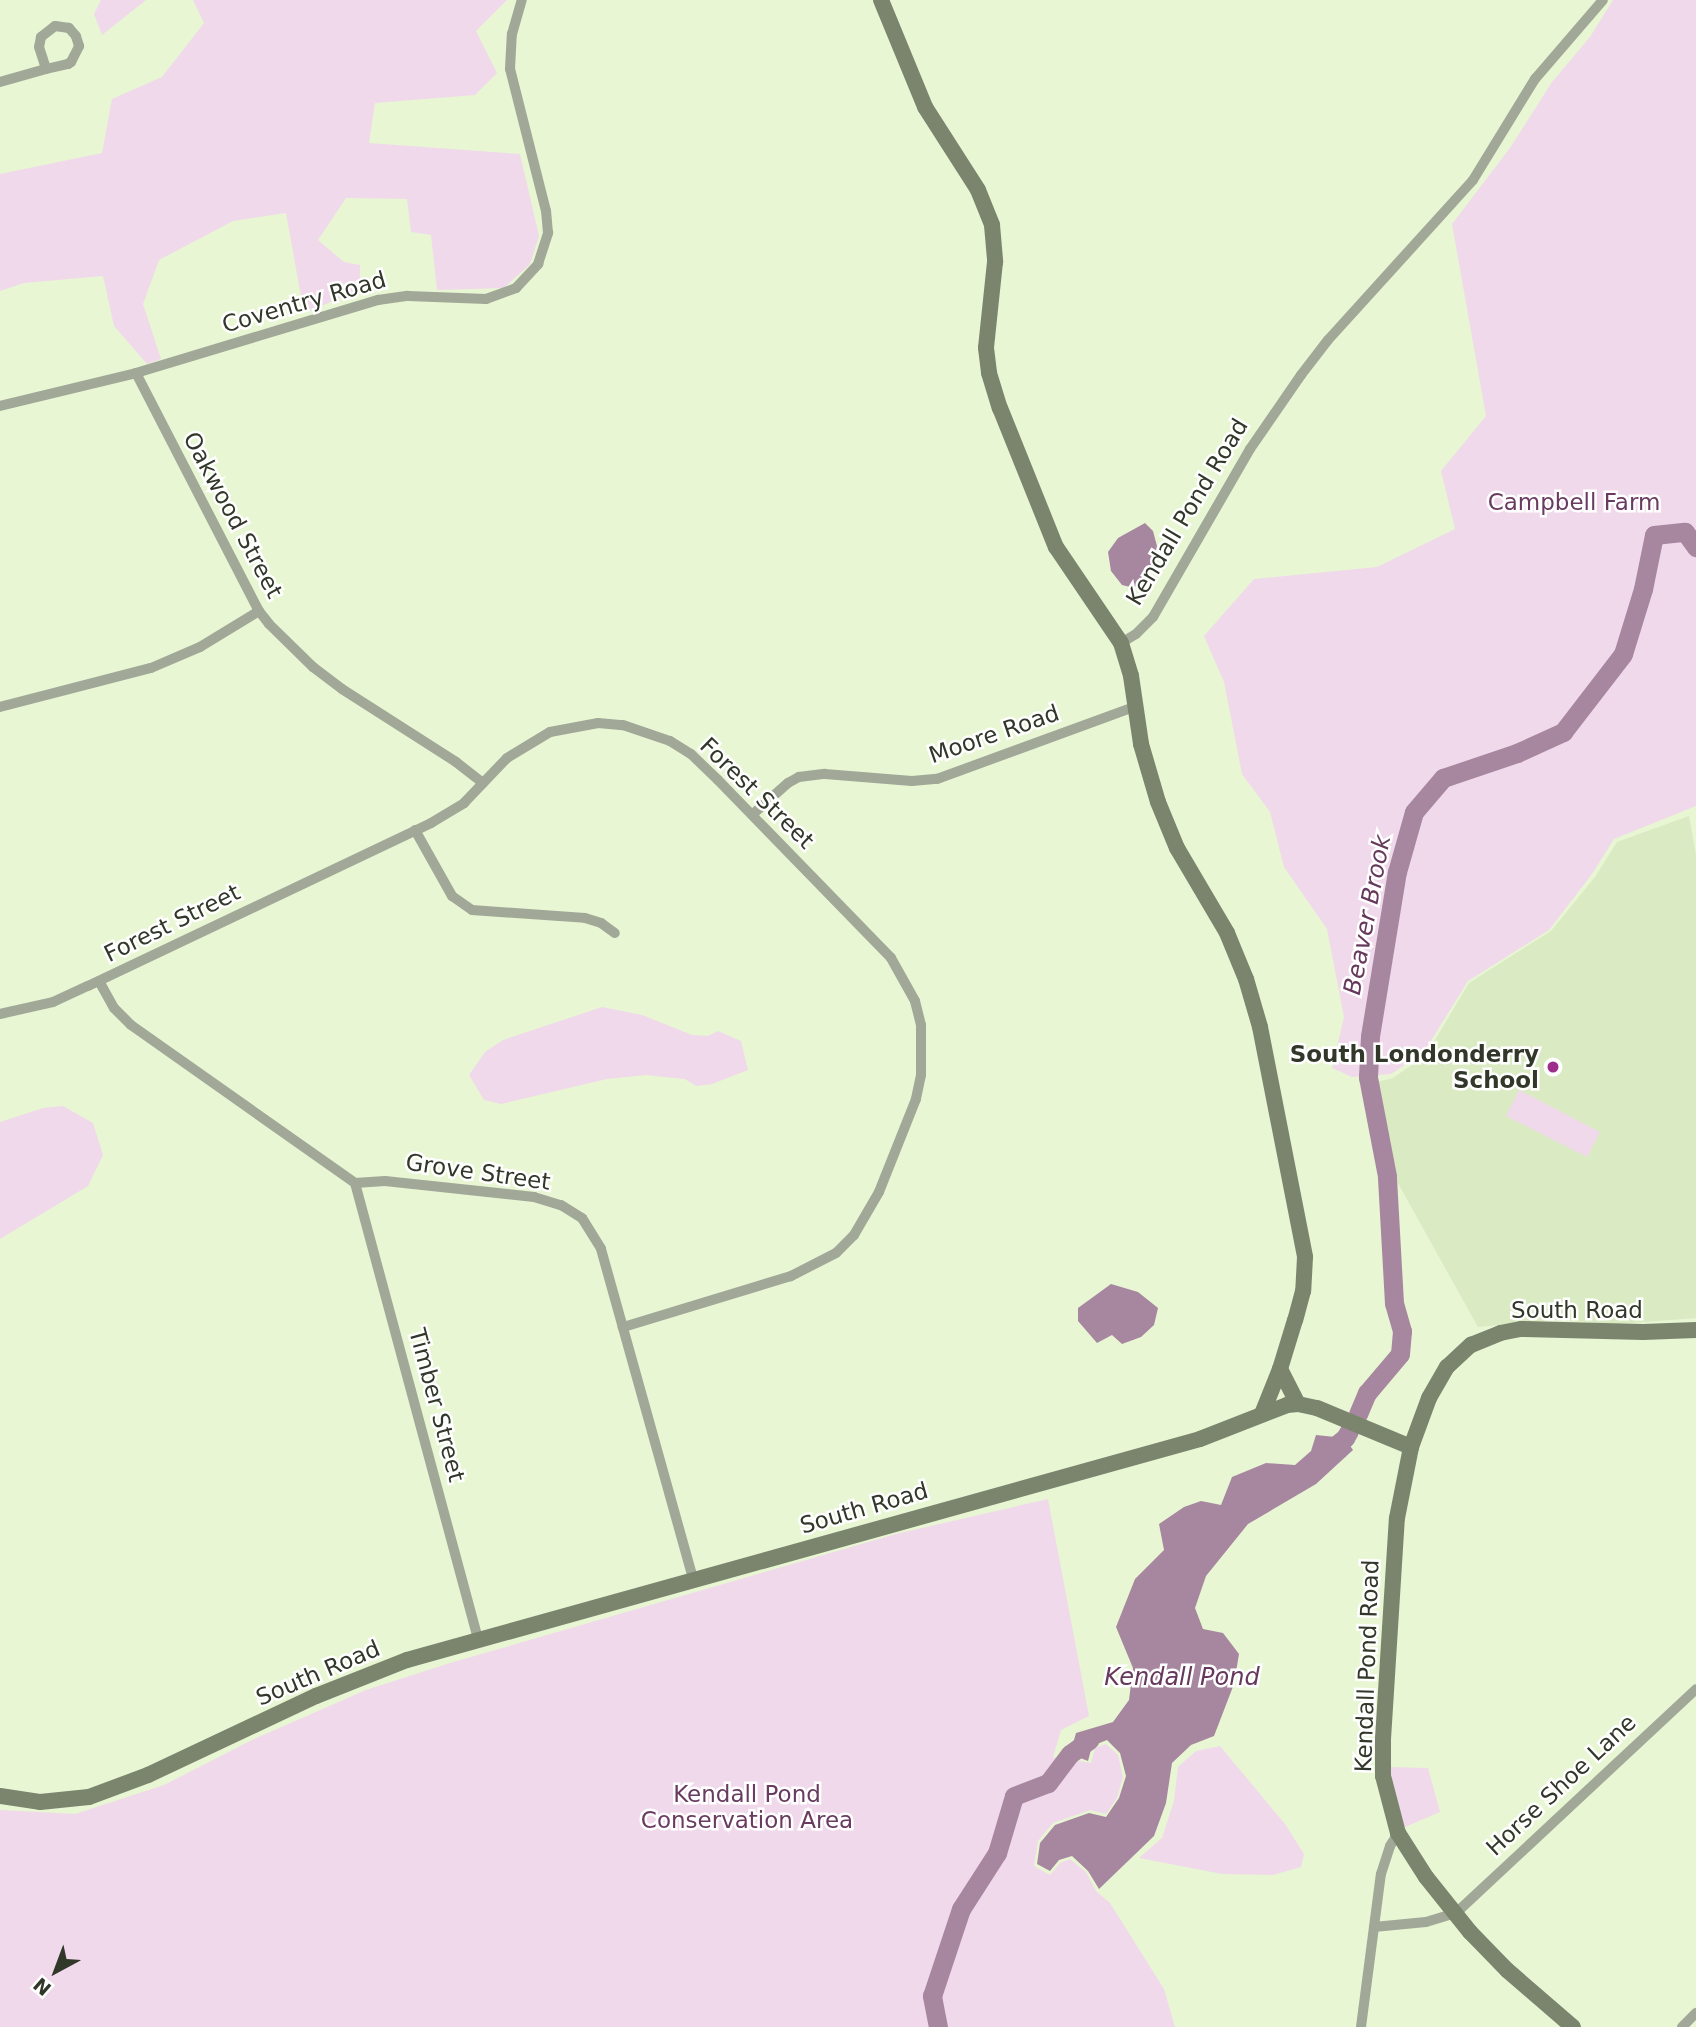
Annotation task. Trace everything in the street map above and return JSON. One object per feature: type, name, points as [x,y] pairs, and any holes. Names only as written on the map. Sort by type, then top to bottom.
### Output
[{"type":"street","name":"Coventry Road","points":[[0,406],[136,373],[378,300],[408,296],[486,299],[507,293],[525,281],[538,264],[548,233],[547,211],[510,69],[512,34],[522,0]]},
{"type":"street","points":[[881,0],[925,107],[978,190],[991,222],[995,262],[986,348],[989,373],[1000,408],[1056,547],[1121,643],[1131,676],[1140,744],[1158,802],[1177,848],[1227,933],[1246,979],[1274,1087],[1305,1257],[1303,1291],[1280,1369],[1262,1414]]},
{"type":"street","name":"Kendall Pond Road","points":[[1121,643],[1136,634],[1153,617],[1250,449],[1301,375],[1328,340],[1473,180],[1535,79],[1603,0]]},
{"type":"street","points":[[0,82],[68,64],[77,53],[78,39],[69,28],[55,26],[41,37],[40,51],[47,69]]},
{"type":"street","name":"Oakwood Street","points":[[136,373],[259,611],[313,667],[483,783]]},
{"type":"street","points":[[0,707],[151,668],[200,647],[259,611]]},
{"type":"street","name":"Moore Road","points":[[753,814],[788,783],[799,777],[825,774],[912,781],[937,779],[1134,707]]},
{"type":"street","name":"Forest Street","points":[[0,1014],[53,1002],[454,811],[508,758],[550,732],[574,726],[623,725],[670,741],[691,754],[753,814],[875,939],[905,978],[921,1025],[921,1075],[916,1099],[879,1192],[854,1235],[836,1253],[791,1276],[622,1327]]},
{"type":"street","points":[[415,830],[438,875],[460,904],[472,910],[497,914],[585,918],[601,923],[615,933]]},
{"type":"street","points":[[99,981],[114,1008],[131,1025],[355,1183]]},
{"type":"street","name":"Grove Street","points":[[355,1183],[385,1181],[510,1193],[561,1205],[582,1218],[596,1238],[693,1579]]},
{"type":"street","name":"Timber Street","points":[[355,1183],[478,1639]]},
{"type":"street","name":"South Road","points":[[1411,1447],[1429,1398],[1442,1374],[1457,1356],[1485,1338],[1521,1329],[1643,1332],[1696,1330]]},
{"type":"street","points":[[1280,1369],[1298,1404],[1340,1417],[1411,1447]]},
{"type":"street","name":"South Road","points":[[0,1796],[40,1802],[89,1797],[148,1775],[370,1674],[478,1639],[1200,1439],[1262,1414],[1298,1404]]},
{"type":"street","name":"Kendall Pond Road","points":[[1411,1447],[1395,1535],[1383,1739],[1383,1776],[1398,1833],[1426,1877],[1507,1970],[1573,2027]]},
{"type":"street","name":"Horse Shoe Lane","points":[[1456,1913],[1696,1689]]},
{"type":"street","points":[[1361,2027],[1383,1866],[1398,1833]]},
{"type":"street","points":[[1374,1927],[1426,1922],[1456,1913]]},
{"type":"street","points":[[1682,2027],[1696,2013]]},
{"type":"shaded area","name":"South Londonderry School","points":[[1689,816],[1696,855],[1696,1318],[1618,1324],[1554,1320],[1478,1327],[1395,1178],[1377,1082],[1393,1078],[1426,1055],[1469,983],[1551,931],[1595,877],[1617,842]]},
{"type":"green space","points":[[101,0],[146,0],[102,35],[94,14]]},
{"type":"green space","points":[[193,0],[507,0],[476,31],[497,73],[475,95],[375,103],[369,143],[520,154],[539,236],[530,264],[504,288],[437,290],[431,235],[411,232],[407,199],[346,198],[318,240],[344,262],[360,265],[360,290],[304,313],[286,213],[233,221],[159,260],[143,304],[161,359],[147,364],[114,326],[103,276],[24,283],[0,291],[0,174],[102,153],[112,99],[162,77],[204,23]]},
{"type":"green space","name":"Campbell Farm","points":[[1613,0],[1696,0],[1696,806],[1614,839],[1592,874],[1549,930],[1468,981],[1424,1052],[1391,1074],[1352,1077],[1332,1068],[1344,1017],[1327,929],[1284,867],[1270,812],[1242,774],[1224,682],[1204,636],[1254,579],[1377,567],[1455,529],[1441,471],[1486,416],[1452,224],[1510,148],[1552,82],[1590,37]]},
{"type":"green space","points":[[602,1007],[642,1015],[692,1035],[708,1036],[718,1031],[741,1041],[748,1070],[712,1084],[696,1086],[685,1079],[646,1075],[607,1079],[501,1104],[484,1100],[469,1075],[485,1052],[503,1040]]},
{"type":"green space","points":[[1519,1090],[1600,1132],[1587,1157],[1506,1116]]},
{"type":"green space","points":[[63,1106],[93,1123],[103,1155],[88,1186],[0,1239],[0,1122],[43,1108]]},
{"type":"green space","name":"Kendall Pond Conservation Area","points":[[1048,1499],[1089,1716],[1061,1730],[1053,1757],[1091,1763],[1095,1748],[1106,1744],[1118,1755],[1123,1777],[1117,1798],[1106,1814],[1090,1810],[1053,1823],[1038,1841],[1034,1866],[1050,1875],[1060,1863],[1070,1859],[1086,1872],[1096,1891],[1110,1903],[1164,1989],[1175,2027],[0,2027],[0,1810],[75,1814],[164,1785],[252,1740],[366,1690],[450,1663],[896,1534]]},
{"type":"green space","points":[[1220,1746],[1285,1824],[1304,1854],[1301,1867],[1273,1875],[1222,1874],[1139,1858],[1162,1838],[1174,1801],[1178,1767],[1196,1751]]},
{"type":"green space","points":[[1390,1767],[1428,1768],[1440,1812],[1405,1827],[1396,1810]]},
{"type":"water","points":[[1145,523],[1153,531],[1157,546],[1152,567],[1134,588],[1122,585],[1111,571],[1108,552],[1118,538]]},
{"type":"water","points":[[1111,1284],[1138,1292],[1158,1308],[1154,1325],[1141,1337],[1122,1344],[1112,1335],[1097,1343],[1078,1321],[1078,1308]]},
{"type":"water","name":"Kendall Pond","points":[[1316,1435],[1345,1438],[1353,1450],[1316,1484],[1248,1524],[1206,1576],[1195,1608],[1203,1629],[1223,1633],[1239,1654],[1234,1684],[1214,1736],[1191,1745],[1172,1763],[1166,1803],[1154,1836],[1099,1889],[1088,1871],[1072,1856],[1059,1860],[1050,1871],[1037,1864],[1040,1843],[1055,1825],[1089,1813],[1106,1817],[1119,1798],[1126,1776],[1120,1753],[1107,1740],[1092,1746],[1088,1761],[1070,1754],[1076,1733],[1113,1722],[1129,1700],[1133,1668],[1116,1627],[1135,1579],[1164,1550],[1159,1524],[1184,1507],[1201,1501],[1221,1505],[1232,1477],[1266,1463],[1295,1465],[1311,1451]]},
{"type":"waterway","name":"Beaver Brook","points":[[1358,1414],[1367,1393],[1400,1354],[1402,1331],[1394,1303],[1387,1176],[1368,1077],[1370,1036],[1397,872],[1414,812],[1443,778],[1517,753],[1563,732],[1623,654],[1643,589],[1654,535],[1685,532],[1696,547]]},
{"type":"waterway","name":"Beaver Brook","points":[[1325,1454],[1345,1438],[1349,1431]]},
{"type":"waterway","name":"Beaver Brook","points":[[938,2027],[932,1996],[961,1909],[997,1853],[1014,1796],[1048,1783],[1070,1754],[1089,1740]]},
{"type":"place","name":"South Londonderry School","points":[[1553,1067]]}]
